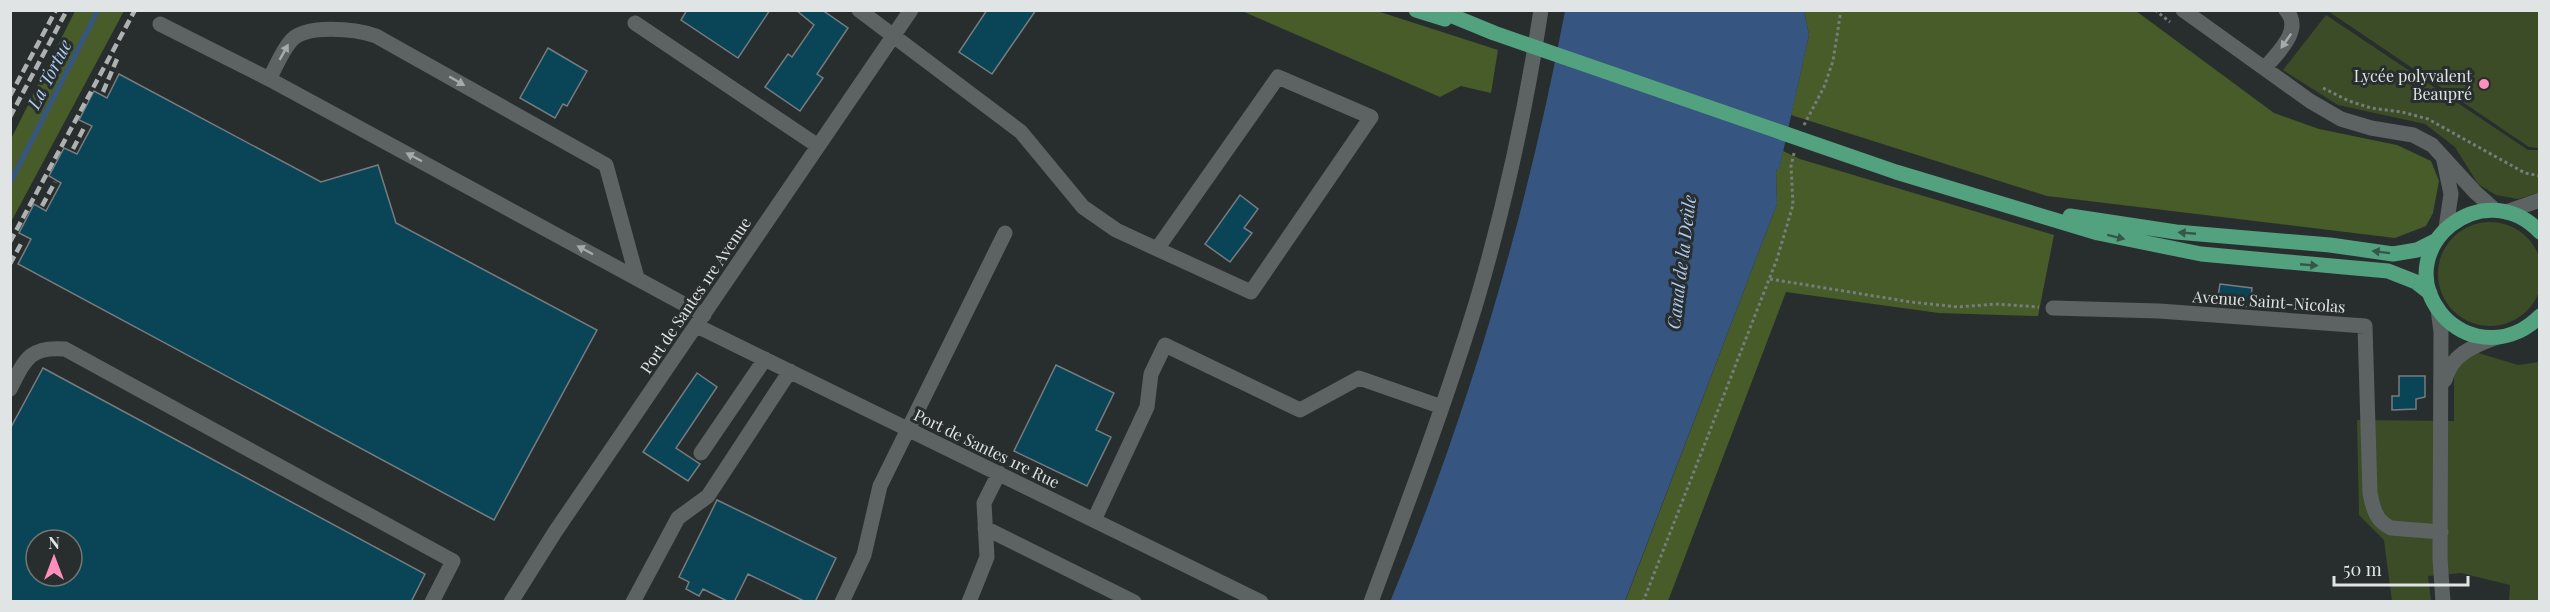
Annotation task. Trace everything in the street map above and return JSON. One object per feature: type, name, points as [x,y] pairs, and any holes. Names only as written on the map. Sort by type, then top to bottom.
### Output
[{"type":"main road","points":[[1416,10],[1494,33],[1959,193],[2098,233],[2165,248],[2251,260],[2388,272],[2416,282],[2430,293]]},
{"type":"main road","points":[[1438,10],[1494,33]]},
{"type":"main road","points":[[1959,193],[2137,227],[2330,245],[2383,253],[2402,254],[2417,250],[2469,214],[2501,211],[2524,219],[2540,232]]},
{"type":"main road","points":[[2441,234],[2427,266],[2430,293],[2438,309],[2459,329],[2473,335],[2495,338],[2522,330],[2540,316]]},
{"type":"street","points":[[859,10],[1022,132],[1071,195],[1090,213],[1116,230],[1157,249],[1251,292],[1371,117],[1278,77],[1157,249]]},
{"type":"street","name":"Port de Santes 1re Avenue","points":[[511,602],[544,549],[911,10]]},
{"type":"street","points":[[1371,602],[1442,408],[1477,299],[1509,178],[1528,93],[1542,10]]},
{"type":"street","points":[[2183,10],[2310,101],[2341,119],[2371,128],[2413,135],[2432,145],[2475,192],[2501,211],[2540,200]]},
{"type":"street","points":[[2265,68],[2292,33],[2292,19],[2286,10]]},
{"type":"street","points":[[635,23],[818,146]]},
{"type":"street","name":"Port de Santes 1re Rue","points":[[160,24],[269,80],[637,278],[700,321],[765,359],[1261,602]]},
{"type":"street","points":[[269,80],[290,42],[299,34],[348,29],[367,33],[391,43],[606,165],[637,278]]},
{"type":"street","points":[[2441,153],[2448,174],[2451,194],[2441,234]]},
{"type":"street","points":[[842,602],[864,555],[880,486],[1005,233]]},
{"type":"street","name":"Avenue Saint-Nicolas","points":[[2053,308],[2159,311],[2365,326],[2370,493],[2374,512],[2385,525],[2391,528],[2440,532]]},
{"type":"street","points":[[2438,309],[2441,332],[2442,391],[2440,574],[2444,602]]},
{"type":"street","points":[[2442,391],[2445,377],[2452,363],[2470,348],[2495,338]]},
{"type":"street","points":[[1094,520],[1148,408],[1151,374],[1165,345],[1300,410],[1359,378],[1442,408]]},
{"type":"street","points":[[10,389],[31,353],[49,348],[65,349],[453,561],[432,602]]},
{"type":"street","points":[[700,453],[765,359]]},
{"type":"street","points":[[633,602],[678,518],[708,496],[790,371]]},
{"type":"street","points":[[969,602],[987,557],[984,503],[999,473]]},
{"type":"street","points":[[986,528],[1134,602]]},
{"type":"path","points":[[1643,602],[1770,279],[1911,302],[1958,307],[1995,304],[2053,308]]},
{"type":"green space","points":[[75,11],[124,11],[11,222],[11,139]]},
{"type":"green space","points":[[1242,11],[1377,11],[1498,50],[1491,93],[1461,86],[1440,97]]},
{"type":"green space","points":[[1804,11],[2136,11],[2274,113],[2319,129],[2397,145],[2431,161],[2439,181],[2433,213],[2426,226],[2395,238],[2047,196],[1791,115],[1809,35]]},
{"type":"green space","name":"Lycée polyvalent Beaupré","points":[[2328,11],[2539,11],[2539,148],[2529,147]]},
{"type":"green space","points":[[2326,15],[2528,150],[2539,150],[2539,194],[2518,199],[2496,195],[2478,184],[2455,147],[2425,124],[2338,105],[2283,70]]},
{"type":"green space","points":[[1783,151],[1800,159],[2054,235],[2038,316],[1939,313],[1786,292],[1668,601],[1625,602],[1777,204],[1776,172],[1779,169]]},
{"type":"green space","points":[[2490,222],[2510,226],[2527,237],[2538,254],[2542,274],[2538,294],[2527,311],[2510,322],[2490,326],[2470,322],[2453,311],[2442,294],[2438,274],[2442,254],[2453,237],[2470,226]]},
{"type":"green space","points":[[2475,352],[2518,365],[2539,362],[2539,601],[2509,601],[2510,585],[2461,573],[2428,576],[2431,601],[2392,601],[2384,540],[2359,515],[2357,420],[2454,421],[2454,371]]},
{"type":"water","name":"Canal de la Deûle","points":[[1565,11],[1804,11],[1809,35],[1779,170],[1777,169],[1776,172],[1777,204],[1625,601],[1390,602],[1445,457],[1493,311],[1533,162]]},
{"type":"building","points":[[687,10],[770,10],[738,58],[681,20]]},
{"type":"building","points":[[796,10],[822,10],[848,28],[817,74],[823,78],[800,111],[765,87],[788,54],[792,57],[814,25]]},
{"type":"building","points":[[987,10],[1036,10],[992,74],[959,52]]},
{"type":"building","points":[[548,48],[587,71],[567,106],[563,104],[555,118],[520,98]]},
{"type":"building","points":[[119,74],[321,182],[378,165],[396,223],[597,330],[494,520],[18,264],[31,239],[19,233],[34,204],[46,211],[61,183],[49,176],[64,148],[77,154],[92,126],[79,120],[94,91],[107,98]]},
{"type":"building","points":[[1240,195],[1258,209],[1244,228],[1252,233],[1230,262],[1205,244]]},
{"type":"building","points":[[2220,284],[2252,288],[2250,307],[2217,303]]},
{"type":"building","points":[[1056,365],[1114,393],[1096,430],[1111,437],[1087,486],[1014,451]]},
{"type":"building","points":[[43,368],[425,574],[411,602],[10,602],[10,429]]},
{"type":"building","points":[[697,373],[717,387],[676,448],[700,464],[688,481],[643,452]]},
{"type":"building","points":[[2399,376],[2425,376],[2425,397],[2416,399],[2416,409],[2392,410],[2392,396],[2399,396]]},
{"type":"building","points":[[717,500],[836,558],[815,602],[806,602],[748,574],[734,602],[729,602],[703,589],[699,596],[686,589],[689,582],[679,577]]},
{"type":"waterway","name":"La Tortue","points":[[10,183],[98,10]]},
{"type":"railway","points":[[10,96],[56,10]]},
{"type":"railway","points":[[10,117],[67,10]]},
{"type":"railway","points":[[10,242],[135,10]]},
{"type":"railway","points":[[103,92],[117,59]]},
{"type":"railway","points":[[73,149],[85,126]]},
{"type":"railway","points":[[42,206],[55,182]]},
{"type":"railway","points":[[10,264],[22,242]]},
{"type":"place","name":"Lycée polyvalent Beaupré","points":[[2484,84]]}]
